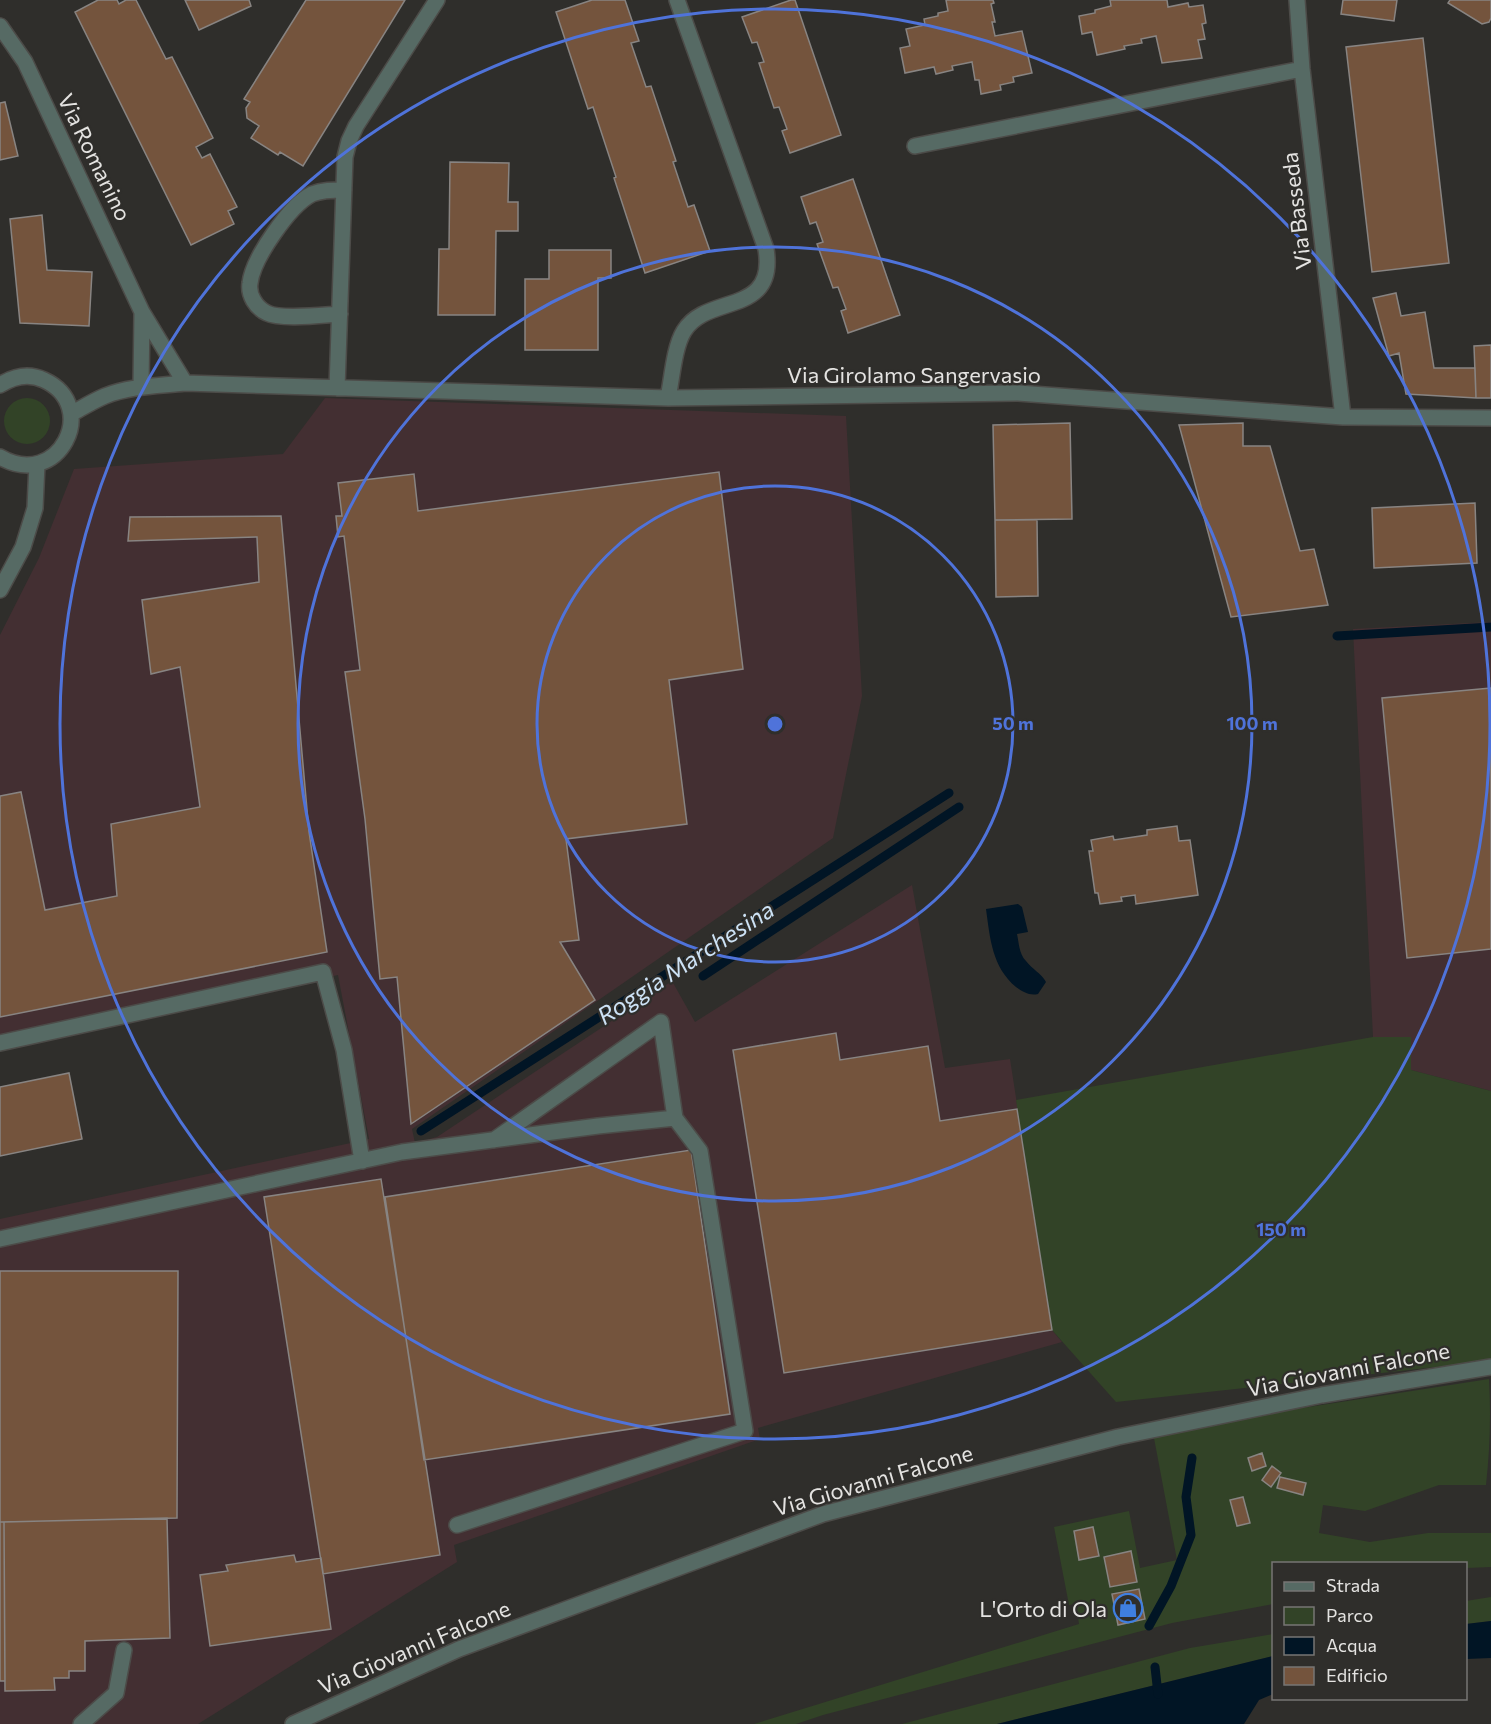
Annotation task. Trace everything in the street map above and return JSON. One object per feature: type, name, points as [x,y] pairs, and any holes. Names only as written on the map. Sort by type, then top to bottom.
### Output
[{"type":"street","points":[[337,388],[345,157],[349,141],[356,126],[437,0]]},
{"type":"street","points":[[668,398],[679,343],[684,331],[703,315],[747,297],[758,289],[766,276],[768,263],[766,249],[677,0]]},
{"type":"street","name":"Via Basseda","points":[[1297,0],[1302,69],[1343,417]]},
{"type":"street","name":"Via Romanino","points":[[0,26],[25,62],[142,312],[185,383]]},
{"type":"street","points":[[915,146],[1302,69]]},
{"type":"street","points":[[340,314],[279,316],[268,314],[258,307],[252,298],[249,285],[252,272],[261,254],[300,202],[312,194],[323,191],[344,190]]},
{"type":"street","name":"Via Romanino","points":[[141,387],[142,312]]},
{"type":"street","points":[[0,385],[15,377],[40,378],[60,391],[71,414],[71,427],[67,440],[60,451],[50,459],[37,464],[18,465],[0,457]]},
{"type":"street","name":"Via Girolamo Sangervasio","points":[[71,414],[105,396],[141,387],[185,383],[668,398],[1018,393],[1343,417],[1491,418]]},
{"type":"street","points":[[0,590],[23,547],[35,508],[37,464]]},
{"type":"street","points":[[0,1043],[323,972],[344,1050],[362,1161]]},
{"type":"street","points":[[457,1525],[745,1431],[700,1151],[675,1118],[661,1022],[494,1140]]},
{"type":"street","points":[[0,1239],[402,1152],[675,1118]]},
{"type":"street","name":"Via Giovanni Falcone","points":[[293,1724],[459,1649],[823,1514],[1118,1437],[1322,1395],[1491,1367]]},
{"type":"street","points":[[81,1724],[116,1693],[124,1650]]},
{"type":"shaded area","points":[[325,398],[846,416],[862,696],[833,838],[412,1129],[415,1143],[437,1137],[672,981],[695,1022],[912,885],[945,1068],[1010,1059],[1052,1330],[1062,1342],[758,1428],[760,1439],[454,1545],[457,1562],[198,1724],[0,1724],[0,1219],[369,1139],[338,975],[0,1051],[0,635],[39,558],[74,469],[283,454]]},
{"type":"shaded area","points":[[1491,622],[1491,1091],[1411,1070],[1411,1037],[1373,1037],[1353,629]]},
{"type":"green space","points":[[27,398],[43,405],[50,421],[43,437],[27,444],[11,437],[4,421],[11,405]]},
{"type":"green space","points":[[1373,1037],[1411,1037],[1411,1070],[1491,1091],[1491,1361],[1116,1402],[1052,1330],[1016,1100]]},
{"type":"green space","points":[[1489,1379],[1490,1432],[1486,1485],[1439,1485],[1365,1511],[1323,1505],[1319,1533],[1370,1542],[1428,1533],[1491,1533],[1491,1567],[1467,1568],[1467,1562],[1272,1562],[1272,1604],[1172,1623],[796,1724],[754,1724],[1079,1624],[1076,1604],[1069,1605],[1054,1527],[1129,1511],[1140,1568],[1177,1560],[1154,1438],[1231,1419]]},
{"type":"green space","points":[[1491,1597],[1491,1621],[1467,1624],[1467,1601]]},
{"type":"green space","points":[[1272,1634],[1272,1656],[997,1724],[902,1724],[1190,1648]]},
{"type":"water","points":[[1018,904],[1022,907],[1028,932],[1017,934],[1021,952],[1026,961],[1046,982],[1038,994],[1024,992],[1008,979],[997,961],[991,941],[986,909]]},
{"type":"water","points":[[1491,1621],[1491,1658],[1467,1659],[1467,1624]]},
{"type":"water","points":[[1272,1656],[1272,1694],[1259,1700],[1244,1724],[997,1724]]},
{"type":"building","points":[[98,0],[117,0],[119,4],[126,0],[136,0],[166,59],[172,57],[213,138],[196,147],[202,158],[210,154],[237,207],[228,211],[234,224],[191,245],[75,12]]},
{"type":"building","points":[[185,0],[249,0],[251,6],[199,30]]},
{"type":"building","points":[[306,0],[405,0],[303,166],[280,152],[278,155],[251,138],[259,126],[247,118],[246,108],[250,102],[244,99]]},
{"type":"building","points":[[592,0],[625,0],[639,41],[631,43],[646,87],[651,86],[676,161],[673,162],[688,207],[694,205],[710,251],[645,273],[593,107],[588,109],[556,12]]},
{"type":"building","points":[[795,0],[841,135],[790,153],[782,131],[787,129],[779,107],[774,108],[759,63],[764,62],[757,42],[752,43],[742,17]]},
{"type":"building","points":[[946,0],[993,0],[994,3],[991,4],[995,22],[992,22],[995,36],[1022,31],[1032,73],[1013,77],[1014,82],[1000,85],[1001,90],[981,94],[979,80],[975,80],[972,62],[952,66],[953,70],[936,74],[934,67],[905,73],[900,48],[910,46],[906,29],[925,25],[924,19],[948,11]]},
{"type":"building","points":[[1110,0],[1167,0],[1168,7],[1188,3],[1189,7],[1203,5],[1206,23],[1202,24],[1205,39],[1198,40],[1202,58],[1162,63],[1156,36],[1141,39],[1142,43],[1124,46],[1125,49],[1097,55],[1092,32],[1082,34],[1079,16],[1095,13],[1095,10],[1111,6]]},
{"type":"building","points":[[1343,0],[1397,0],[1394,21],[1341,14]]},
{"type":"building","points":[[1450,0],[1491,0],[1489,22],[1482,24],[1448,3]]},
{"type":"building","points":[[1423,38],[1449,263],[1372,272],[1346,47]]},
{"type":"building","points":[[5,102],[18,156],[0,160],[0,103]]},
{"type":"building","points":[[450,162],[509,163],[508,202],[518,202],[518,231],[496,231],[495,315],[438,315],[439,249],[449,249]]},
{"type":"building","points":[[853,179],[900,315],[848,333],[841,311],[846,309],[838,287],[833,288],[817,244],[823,242],[816,222],[810,224],[801,197]]},
{"type":"building","points":[[42,215],[47,270],[92,272],[89,326],[20,323],[10,219]]},
{"type":"building","points":[[549,250],[611,250],[611,278],[598,278],[598,350],[525,350],[525,279],[549,279]]},
{"type":"building","points":[[1396,293],[1401,316],[1425,312],[1434,368],[1475,368],[1476,398],[1406,394],[1399,353],[1389,356],[1373,298]]},
{"type":"building","points":[[1491,345],[1491,398],[1476,398],[1474,346]]},
{"type":"building","points":[[1070,423],[1072,519],[995,520],[993,425]]},
{"type":"building","points":[[1243,423],[1243,446],[1270,446],[1300,551],[1314,549],[1328,605],[1231,617],[1179,425]]},
{"type":"building","points":[[719,472],[743,669],[669,680],[687,824],[566,839],[579,940],[560,942],[595,1000],[411,1124],[397,977],[380,979],[365,819],[345,672],[360,670],[344,536],[338,537],[336,516],[342,516],[338,483],[414,474],[418,511]]},
{"type":"building","points":[[1475,503],[1477,563],[1374,568],[1372,508]]},
{"type":"building","points":[[281,516],[309,832],[327,952],[0,1017],[0,796],[21,792],[45,910],[117,896],[111,824],[200,807],[180,667],[151,674],[142,600],[259,582],[257,537],[128,541],[130,517]]},
{"type":"building","points":[[995,520],[1037,520],[1038,596],[996,597]]},
{"type":"building","points":[[1491,688],[1491,949],[1407,958],[1382,698]]},
{"type":"building","points":[[1177,826],[1179,841],[1190,840],[1198,895],[1136,904],[1135,895],[1121,897],[1122,901],[1100,904],[1098,893],[1095,893],[1089,851],[1093,851],[1091,840],[1113,836],[1114,840],[1147,835],[1147,830]]},
{"type":"building","points":[[836,1033],[840,1060],[928,1046],[940,1121],[1017,1109],[1052,1330],[784,1373],[733,1050]]},
{"type":"building","points":[[69,1073],[82,1139],[0,1156],[0,1087]]},
{"type":"building","points":[[691,1150],[730,1414],[424,1460],[385,1197]]},
{"type":"building","points":[[381,1179],[440,1555],[323,1574],[264,1197]]},
{"type":"building","points":[[0,1271],[178,1271],[177,1518],[0,1522]]},
{"type":"building","points":[[1262,1453],[1266,1466],[1252,1471],[1248,1458]]},
{"type":"building","points":[[1272,1466],[1281,1473],[1271,1487],[1262,1480]]},
{"type":"building","points":[[1280,1477],[1306,1483],[1303,1495],[1277,1488]]},
{"type":"building","points":[[1243,1497],[1250,1523],[1237,1526],[1230,1500]]},
{"type":"building","points":[[167,1518],[170,1638],[85,1641],[85,1671],[69,1671],[69,1678],[54,1678],[55,1690],[5,1691],[4,1522]]},
{"type":"building","points":[[0,1522],[4,1522],[5,1681],[0,1681]]},
{"type":"building","points":[[1093,1527],[1099,1556],[1079,1560],[1074,1531]]},
{"type":"building","points":[[1131,1551],[1137,1582],[1110,1587],[1104,1557]]},
{"type":"building","points":[[294,1555],[296,1562],[321,1558],[331,1629],[210,1646],[200,1575],[228,1571],[226,1565]]},
{"type":"building","points":[[1139,1589],[1145,1619],[1118,1625],[1112,1594]]},
{"type":"waterway","points":[[1337,636],[1491,627]]},
{"type":"waterway","name":"Roggia Marchesina","points":[[421,1131],[949,793]]},
{"type":"waterway","points":[[703,976],[959,807]]},
{"type":"waterway","points":[[1149,1626],[1171,1586],[1191,1535],[1186,1497],[1192,1458]]},
{"type":"waterway","points":[[1155,1667],[1158,1694]]},
{"type":"place","name":"L'Orto di Ola","points":[[1128,1608]]}]
